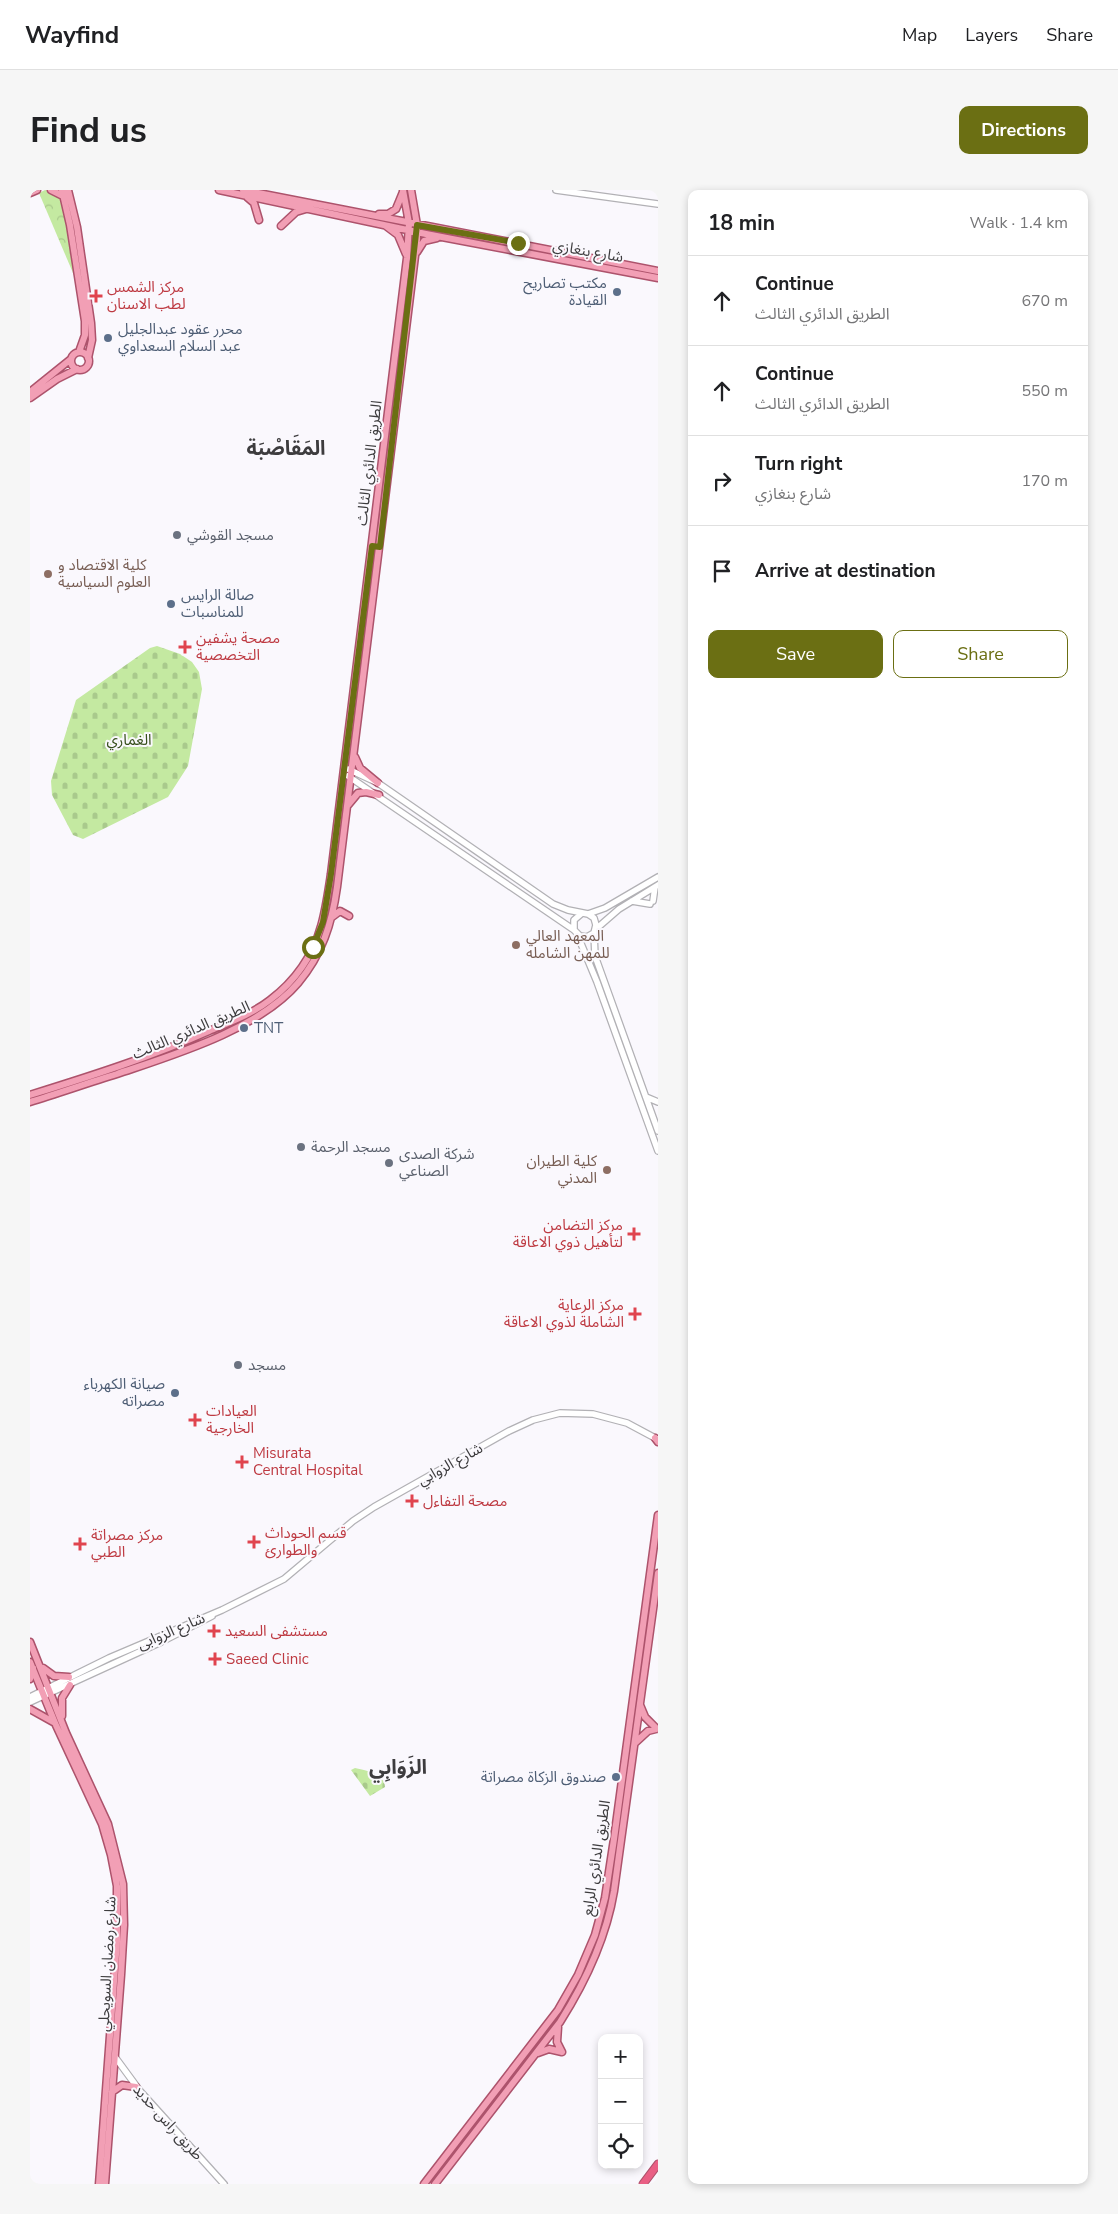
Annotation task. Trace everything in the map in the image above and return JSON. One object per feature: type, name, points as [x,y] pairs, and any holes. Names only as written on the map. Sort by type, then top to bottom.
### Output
[{"type":"highway","points":[[643,2184],[658,2164]]},
{"type":"main road","points":[[30,193],[37,190]]},
{"type":"main road","points":[[51,190],[60,193],[65,200]]},
{"type":"main road","points":[[32,395],[79,352],[85,335],[85,321],[62,190]]},
{"type":"main road","points":[[68,190],[73,207]]},
{"type":"main road","points":[[32,395],[57,379],[77,369],[86,367],[92,347],[92,334],[72,190]]},
{"type":"main road","name":"شارع بنغازي","points":[[219,190],[241,192],[360,213],[445,237],[658,278]]},
{"type":"main road","name":"الطريق الدائري الثالث","points":[[30,1102],[171,1055],[231,1030],[258,1016],[274,1006],[303,977],[324,944],[332,917],[354,752],[415,256],[417,228],[411,190]]},
{"type":"main road","points":[[360,213],[382,214],[394,211],[398,207],[403,191]]},
{"type":"main road","name":"الطريق الدائري الثالث","points":[[30,1095],[93,1076],[173,1046],[228,1023],[270,1000],[294,977],[309,955],[323,922],[331,874],[407,258],[409,226],[403,191]]},
{"type":"main road","points":[[241,192],[254,203],[259,220]]},
{"type":"main road","name":"شارع بنغازي","points":[[241,192],[381,223],[409,226]]},
{"type":"main road","points":[[281,226],[296,212],[312,208]]},
{"type":"main road","points":[[381,223],[398,235],[407,258]]},
{"type":"main road","name":"شارع بنغازي","points":[[417,228],[658,271]]},
{"type":"main road","points":[[415,256],[427,239],[445,237]]},
{"type":"main road","points":[[79,352],[88,358]]},
{"type":"main road","points":[[71,359],[72,365],[77,369]]},
{"type":"main road","points":[[372,546],[380,547]]},
{"type":"main road","points":[[354,752],[360,768],[378,783]]},
{"type":"main road","points":[[346,809],[358,793],[366,792],[379,795]]},
{"type":"main road","points":[[332,917],[340,912],[348,916]]},
{"type":"main road","name":"الطريق الدائري الرابع","points":[[424,2184],[558,2010],[578,1975],[592,1942],[603,1909],[608,1880],[658,1515]]},
{"type":"main road","name":"الطريق الدائري الرابع","points":[[435,2184],[560,2022],[578,1994],[592,1966],[609,1916],[658,1573]]},
{"type":"main road","name":"شارع رمضان السويحلي","points":[[30,1642],[48,1686],[45,1694]]},
{"type":"main road","points":[[30,1678],[31,1665]]},
{"type":"main road","name":"شارع رمضان السويحلي","points":[[31,1665],[108,1824],[123,1884],[124,1925],[105,2184]]},
{"type":"main road","points":[[41,1667],[54,1676],[69,1677]]},
{"type":"main road","points":[[30,1709],[58,1722],[62,1698],[70,1685]]},
{"type":"main road","points":[[634,1744],[642,1734],[656,1729],[645,1717],[640,1705]]},
{"type":"main road","name":"شارع رمضان السويحلي","points":[[58,1722],[102,1824],[111,1855],[118,1898],[117,1941],[99,2184]]},
{"type":"main road","points":[[533,2057],[549,2049],[562,2052],[556,2036],[560,2022]]},
{"type":"main road","points":[[112,2092],[122,2085],[136,2087]]},
{"type":"street","points":[[556,190],[581,195],[658,204]]},
{"type":"street","points":[[344,770],[584,937],[595,931],[632,901],[657,886]]},
{"type":"street","points":[[351,774],[378,783],[553,904],[594,918],[595,956],[658,1130]]},
{"type":"street","points":[[658,877],[605,908],[585,914],[574,920],[575,932],[597,982],[658,1150]]},
{"type":"street","points":[[632,901],[652,903],[657,886]]},
{"type":"street","points":[[646,1096],[658,1102]]},
{"type":"street","points":[[656,1124],[658,1113]]},
{"type":"street","name":"شارع الزوابي","points":[[222,1610],[284,1579],[353,1521],[374,1507],[508,1431],[533,1420],[560,1413],[582,1413],[615,1419],[657,1437]]},
{"type":"street","name":"شارع الزوابى","points":[[48,1686],[222,1610]]},
{"type":"street","name":"شارع الزوابى","points":[[30,1697],[70,1685],[204,1621],[222,1610]]},
{"type":"street","points":[[109,1658],[112,1665]]},
{"type":"street","points":[[30,1702],[45,1694]]},
{"type":"street","name":"طريق راس حديد","points":[[115,2057],[136,2087],[224,2184]]},
{"type":"green space","points":[[45,190],[57,194],[64,204],[76,280],[39,193]]},
{"type":"green space","name":"الغماري","points":[[157,646],[180,654],[192,662],[199,672],[202,689],[188,766],[168,797],[83,839],[73,835],[52,795],[51,781],[76,700],[150,648]]},
{"type":"green space","points":[[355,1768],[369,1771],[378,1776],[382,1779],[385,1787],[370,1796],[351,1770]]},
{"type":"place","name":"مكتب تصاريح القيادة","points":[[617,292]]},
{"type":"place","name":"مركز الشمس لطب الاسنان","points":[[96,296]]},
{"type":"place","name":"محرر عقود عبدالجليل عبد السلام السعداوي","points":[[108,338]]},
{"type":"place","name":"مسجد القوشي","points":[[177,535]]},
{"type":"place","name":"كلية الاقتصاد و العلوم السياسية","points":[[48,574]]},
{"type":"place","name":"صالة الرايس للمناسبات","points":[[171,604]]},
{"type":"place","name":"مصحة يشفين التخصصية","points":[[185,647]]},
{"type":"place","name":"المعهد العالي للمهن الشامله","points":[[516,945]]},
{"type":"place","name":"TNT","points":[[244,1028]]},
{"type":"place","name":"مسجد الرحمة","points":[[301,1147]]},
{"type":"place","name":"شركة الصدى الصناعي","points":[[389,1163]]},
{"type":"place","name":"كلية الطيران المدني","points":[[607,1170]]},
{"type":"place","name":"مركز التضامن لتأهيل ذوي الاعاقة","points":[[634,1234]]},
{"type":"place","name":"مركز الرعاية الشاملة لذوي الاعاقة","points":[[635,1314]]},
{"type":"place","name":"مسجد","points":[[238,1365]]},
{"type":"place","name":"صيانة الكهرباء مصراته","points":[[175,1393]]},
{"type":"place","name":"العيادات الخارجية","points":[[195,1420]]},
{"type":"place","name":"Misurata Central Hospital","points":[[242,1462]]},
{"type":"place","name":"مصحة التفاءل","points":[[412,1501]]},
{"type":"place","name":"قسم الحوداث والطوارئ","points":[[254,1542]]},
{"type":"place","name":"مركز مصراتة الطبي","points":[[80,1544]]},
{"type":"place","name":"مستشفى السعيد","points":[[214,1631]]},
{"type":"place","name":"Saeed Clinic","points":[[215,1659]]},
{"type":"place","name":"صندوق الزكاة مصراتة","points":[[616,1777]]},
{"type":"district","name":"المَقَاصْبَة","points":[[286,448]]},
{"type":"district","name":"الزَوَابِي","points":[[398,1767]]},
{"type":"route","points":[[313,947],[323,922],[331,874],[372,546],[380,547],[386,507],[417,240],[417,225],[518,243]]}]
